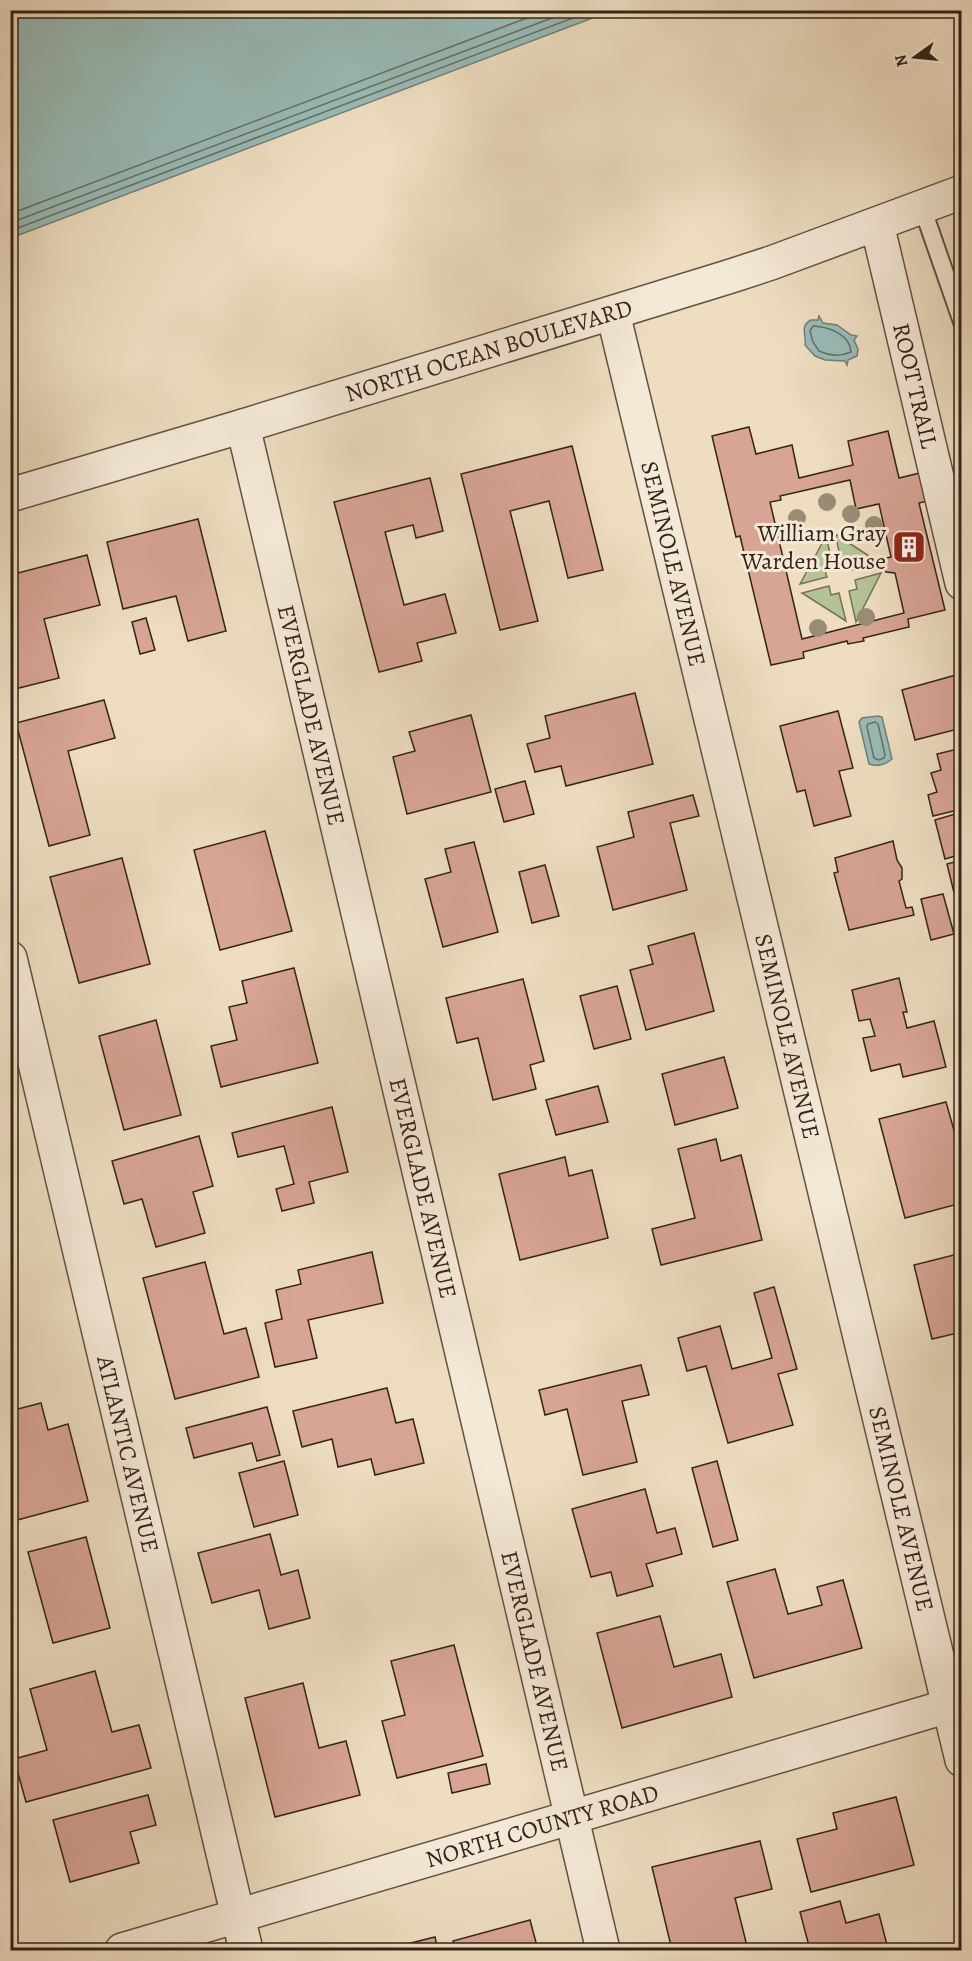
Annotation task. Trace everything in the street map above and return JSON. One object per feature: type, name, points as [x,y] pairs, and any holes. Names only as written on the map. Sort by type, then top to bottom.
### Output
[{"type":"street","name":"NORTH OCEAN BOULEVARD","points":[[10,495],[243,426],[771,263],[962,192]]},
{"type":"street","name":"ROOT TRAIL","points":[[877,224],[962,583]]},
{"type":"street","name":"SEMINOLE AVENUE","points":[[613,313],[955,1704],[962,1761]]},
{"type":"street","name":"EVERGLADE AVENUE","points":[[243,426],[603,1950]]},
{"type":"street","name":"ATLANTIC AVENUE","points":[[10,958],[246,1950]]},
{"type":"street","name":"NORTH COUNTY ROAD","points":[[122,1950],[955,1704]]},
{"type":"lane","points":[[922,207],[962,322]]},
{"type":"green space","points":[[835,534],[880,563],[853,570],[851,562],[842,564]]},
{"type":"green space","points":[[826,536],[833,566],[824,568],[827,577],[800,584]]},
{"type":"green space","points":[[881,573],[856,622],[849,591],[857,589],[855,580]]},
{"type":"green space","points":[[829,586],[831,595],[839,593],[846,621],[802,593]]},
{"type":"water","points":[[11,10],[611,10],[611,11],[11,238]]},
{"type":"water","points":[[819,316],[823,323],[837,325],[851,335],[857,336],[854,340],[858,349],[857,356],[848,360],[847,365],[845,361],[825,360],[815,356],[805,345],[805,325],[811,320],[818,320]]},
{"type":"water","points":[[882,717],[892,759],[884,764],[875,765],[869,764],[859,722],[862,718]]},
{"type":"building","name":"William Gray Warden House","points":[[749,427],[756,454],[792,445],[799,478],[853,465],[848,441],[888,431],[899,478],[924,472],[931,500],[919,503],[945,610],[908,619],[909,627],[863,638],[864,641],[848,644],[847,641],[803,652],[804,658],[771,665],[740,536],[736,537],[712,436]],"holes":[[[850,480],[856,509],[879,504],[891,557],[887,558],[883,568],[886,572],[895,573],[904,613],[802,639],[770,502],[781,500],[780,496]]]},
{"type":"building","points":[[572,446],[603,570],[568,578],[549,501],[510,511],[538,621],[500,630],[461,474]]},
{"type":"building","points":[[430,478],[443,531],[416,538],[413,525],[385,532],[404,605],[445,594],[456,633],[417,643],[422,661],[379,672],[334,502]]},
{"type":"building","points":[[198,519],[226,631],[188,641],[176,596],[123,609],[107,542]]},
{"type":"building","points":[[87,555],[100,605],[44,619],[59,678],[11,690],[10,575]]},
{"type":"building","points":[[146,618],[155,650],[140,654],[132,622]]},
{"type":"building","points":[[956,675],[962,696],[962,728],[915,740],[902,690]]},
{"type":"building","points":[[635,693],[653,764],[566,786],[561,766],[535,772],[527,744],[550,738],[545,716]]},
{"type":"building","points":[[104,700],[115,738],[68,751],[90,835],[49,846],[16,723]]},
{"type":"building","points":[[838,711],[853,768],[839,771],[851,816],[814,826],[805,790],[797,792],[780,726]]},
{"type":"building","points":[[471,715],[491,792],[407,814],[393,757],[415,751],[409,732]]},
{"type":"building","points":[[962,748],[962,809],[933,816],[928,795],[937,792],[931,773],[941,770],[937,754]]},
{"type":"building","points":[[525,781],[534,814],[504,822],[495,789]]},
{"type":"building","points":[[693,795],[699,816],[670,823],[687,890],[613,910],[597,847],[634,837],[628,812]]},
{"type":"building","points":[[962,812],[962,854],[945,859],[935,820]]},
{"type":"building","points":[[265,831],[292,931],[220,950],[194,850]]},
{"type":"building","points":[[893,841],[897,860],[902,868],[902,879],[899,881],[906,908],[912,907],[914,915],[849,930],[834,873],[838,872],[835,858]]},
{"type":"building","points":[[474,842],[498,932],[443,947],[425,879],[451,872],[445,849]]},
{"type":"building","points":[[122,858],[150,964],[79,983],[50,877]]},
{"type":"building","points":[[962,860],[962,900],[956,901],[947,864]]},
{"type":"building","points":[[545,865],[559,916],[532,923],[519,872]]},
{"type":"building","points":[[943,894],[954,934],[931,940],[921,899]]},
{"type":"building","points":[[694,933],[714,1011],[646,1030],[630,970],[653,964],[648,946]]},
{"type":"building","points":[[294,968],[318,1063],[221,1087],[211,1046],[237,1040],[229,1007],[247,1003],[242,981]]},
{"type":"building","points":[[899,978],[907,1012],[903,1012],[907,1028],[934,1021],[946,1067],[903,1077],[900,1064],[871,1071],[863,1038],[875,1036],[870,1019],[859,1021],[852,990]]},
{"type":"building","points":[[523,979],[544,1061],[530,1065],[536,1089],[493,1100],[478,1038],[457,1043],[446,998]]},
{"type":"building","points":[[617,986],[631,1039],[594,1049],[580,996]]},
{"type":"building","points":[[156,1020],[181,1115],[124,1130],[99,1036]]},
{"type":"building","points":[[724,1057],[738,1108],[675,1125],[662,1074]]},
{"type":"building","points":[[598,1086],[608,1122],[556,1135],[546,1100]]},
{"type":"building","points":[[946,1102],[962,1159],[962,1203],[905,1218],[879,1119]]},
{"type":"building","points":[[332,1107],[348,1172],[309,1182],[314,1203],[282,1211],[276,1189],[294,1184],[284,1146],[238,1157],[232,1133]]},
{"type":"building","points":[[199,1136],[213,1186],[193,1192],[205,1233],[156,1247],[142,1199],[124,1204],[112,1161]]},
{"type":"building","points":[[716,1139],[721,1161],[741,1155],[762,1240],[661,1265],[652,1229],[695,1218],[678,1149]]},
{"type":"building","points":[[565,1157],[569,1176],[592,1170],[608,1238],[520,1260],[499,1174]]},
{"type":"building","points":[[372,1252],[383,1303],[308,1320],[317,1358],[275,1367],[265,1323],[282,1319],[276,1290],[301,1284],[298,1270]]},
{"type":"building","points":[[962,1253],[962,1332],[932,1339],[914,1265]]},
{"type":"building","points":[[205,1262],[224,1334],[246,1328],[259,1377],[175,1399],[143,1278]]},
{"type":"building","points":[[774,1287],[797,1369],[778,1374],[793,1425],[728,1443],[706,1366],[687,1371],[678,1338],[720,1326],[732,1369],[772,1358],[754,1293]]},
{"type":"building","points":[[641,1365],[649,1395],[622,1401],[637,1462],[583,1475],[567,1409],[545,1415],[539,1390]]},
{"type":"building","points":[[387,1388],[396,1423],[413,1419],[424,1463],[375,1475],[371,1459],[338,1467],[332,1439],[302,1447],[293,1411]]},
{"type":"building","points":[[41,1403],[48,1430],[68,1424],[88,1501],[10,1522],[10,1411]]},
{"type":"building","points":[[267,1407],[280,1455],[257,1461],[252,1443],[194,1458],[186,1428]]},
{"type":"building","points":[[284,1461],[298,1515],[254,1527],[239,1473]]},
{"type":"building","points":[[717,1461],[738,1540],[713,1547],[692,1468]]},
{"type":"building","points":[[645,1489],[657,1533],[675,1528],[682,1554],[646,1564],[653,1586],[617,1596],[611,1572],[591,1577],[572,1509]]},
{"type":"building","points":[[270,1534],[281,1575],[298,1570],[310,1618],[269,1629],[259,1590],[212,1603],[198,1553]]},
{"type":"building","points":[[86,1537],[110,1628],[53,1643],[28,1552]]},
{"type":"building","points":[[775,1569],[788,1614],[822,1605],[817,1587],[843,1580],[862,1648],[754,1678],[727,1582]]},
{"type":"building","points":[[660,1616],[674,1667],[721,1654],[732,1697],[622,1728],[597,1633]]},
{"type":"building","points":[[454,1645],[483,1756],[397,1778],[382,1721],[405,1715],[391,1661]]},
{"type":"building","points":[[95,1671],[112,1732],[139,1725],[151,1768],[26,1802],[14,1759],[47,1750],[30,1689]]},
{"type":"building","points":[[303,1683],[319,1748],[346,1741],[360,1795],[275,1817],[245,1698]]},
{"type":"building","points":[[486,1764],[490,1784],[452,1793],[448,1773]]},
{"type":"building","points":[[148,1795],[156,1825],[130,1832],[139,1863],[70,1882],[53,1820]]},
{"type":"building","points":[[896,1797],[914,1865],[811,1892],[797,1839],[837,1829],[833,1813]]},
{"type":"building","points":[[760,1841],[772,1889],[735,1898],[748,1950],[672,1950],[652,1867]]},
{"type":"building","points":[[840,1901],[846,1923],[879,1914],[887,1945],[867,1950],[810,1950],[800,1912]]},
{"type":"building","points":[[530,1920],[538,1950],[456,1950],[453,1941]]},
{"type":"building","points":[[435,1937],[438,1950],[383,1950]]},
{"type":"place","name":"William Gray Warden House","points":[[909,547]]}]
